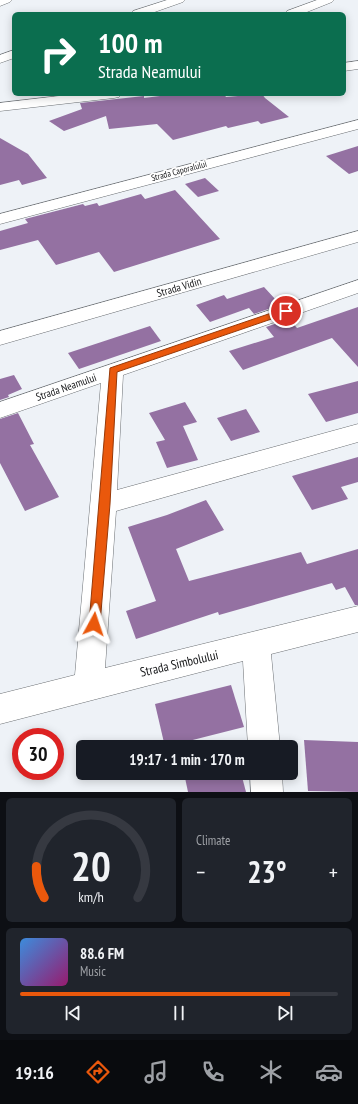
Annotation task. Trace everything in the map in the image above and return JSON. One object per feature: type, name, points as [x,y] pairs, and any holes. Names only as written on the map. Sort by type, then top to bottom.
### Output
[{"type":"street","points":[[0,2],[6,0]]},
{"type":"street","points":[[143,12],[180,0]]},
{"type":"street","points":[[296,12],[328,0]]},
{"type":"street","points":[[0,59],[12,55]]},
{"type":"street","points":[[346,67],[358,65]]},
{"type":"street","points":[[4,113],[70,96]]},
{"type":"street","points":[[59,100],[96,96]]},
{"type":"street","name":"Strada Caporalului","points":[[0,219],[358,124]]},
{"type":"street","name":"Strada Vidin","points":[[0,338],[358,236]]},
{"type":"street","name":"Strada Neamului","points":[[0,410],[358,286]]},
{"type":"street","points":[[89,684],[104,504],[113,370]]},
{"type":"street","points":[[104,504],[358,433]]},
{"type":"street","name":"Strada Simbolului","points":[[0,709],[89,684],[256,645],[358,619]]},
{"type":"street","points":[[256,645],[263,740]]},
{"type":"street","points":[[266,780],[267,792]]},
{"type":"building","points":[[144,96],[144,98],[160,96],[264,96],[289,117],[261,124],[258,121],[228,128],[226,126],[173,140],[157,124],[109,129],[106,116],[64,131],[49,121],[82,109],[80,103]]},
{"type":"building","points":[[0,138],[28,154],[47,178],[22,185],[19,180],[0,185]]},
{"type":"building","points":[[358,146],[358,171],[349,174],[326,156]]},
{"type":"building","points":[[205,178],[219,191],[198,197],[185,184]]},
{"type":"building","points":[[175,190],[220,239],[114,272],[99,252],[56,265],[38,240],[0,250],[0,231],[28,223],[25,219],[83,204],[85,206],[97,203],[99,206],[141,194],[145,199]]},
{"type":"building","points":[[264,287],[276,300],[272,301],[277,306],[254,314],[249,308],[210,322],[196,305],[224,295],[227,299]]},
{"type":"building","points":[[358,307],[358,367],[332,338],[243,370],[229,351],[274,337],[266,327],[289,319],[297,328]]},
{"type":"building","points":[[150,326],[161,341],[79,369],[68,353]]},
{"type":"building","points":[[14,375],[22,389],[8,395],[9,397],[0,400],[0,379]]},
{"type":"building","points":[[358,381],[358,413],[326,422],[308,394]]},
{"type":"building","points":[[185,402],[197,422],[183,426],[198,460],[167,468],[156,442],[165,440],[149,413]]},
{"type":"building","points":[[246,409],[260,432],[231,441],[217,418]]},
{"type":"building","points":[[18,413],[34,444],[30,445],[59,497],[25,511],[0,463],[0,419]]},
{"type":"building","points":[[358,457],[358,482],[341,487],[348,499],[312,510],[292,476]]},
{"type":"building","points":[[206,500],[224,530],[176,549],[189,581],[301,552],[307,564],[358,549],[358,605],[355,605],[345,587],[336,590],[332,583],[219,615],[218,612],[136,639],[126,611],[156,601],[128,527],[167,515]]},
{"type":"building","points":[[231,685],[244,727],[193,740],[163,740],[155,704]]},
{"type":"building","points":[[304,740],[358,742],[358,792],[308,791]]},
{"type":"building","points":[[185,780],[243,780],[246,792],[188,792]]},
{"type":"route","points":[[94,624],[113,370],[286,311]]}]
